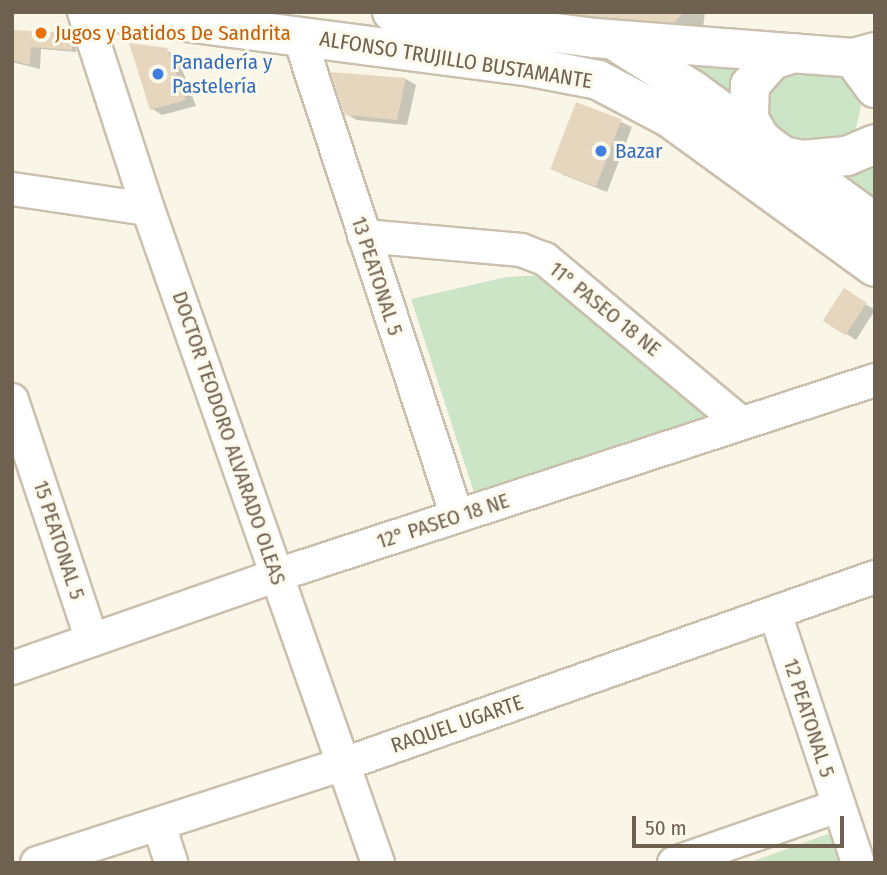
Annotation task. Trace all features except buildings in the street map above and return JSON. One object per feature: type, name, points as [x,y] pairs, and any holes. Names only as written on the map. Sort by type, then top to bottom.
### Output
[{"type":"street","name":"DOCTOR TEODORO ALVARADO OLEAS","points":[[84,12],[148,209],[378,863]]},
{"type":"street","name":"ALFONSO TRUJILLO BUSTAMANTE","points":[[109,12],[300,24],[570,73],[626,93],[670,118],[875,267]]},
{"type":"street","name":"ALFONSO TRUJILLO BUSTAMANTE","points":[[392,12],[596,38]]},
{"type":"street","name":"13 PEATONAL 5","points":[[300,24],[364,236],[457,516]]},
{"type":"street","points":[[596,38],[794,53],[864,55],[875,88]]},
{"type":"street","points":[[596,38],[639,53],[875,223]]},
{"type":"street","points":[[794,53],[763,67],[747,96],[754,129],[779,155],[824,160],[875,144]]},
{"type":"street","points":[[12,189],[148,209]]},
{"type":"street","name":"11° PASEO 18 NE","points":[[364,236],[521,250],[545,259],[741,423]]},
{"type":"street","name":"12° PASEO 18 NE","points":[[12,668],[277,575],[875,380]]},
{"type":"street","name":"15 PEATONAL 5","points":[[12,400],[92,640]]},
{"type":"street","name":"RAQUEL UGARTE","points":[[37,863],[344,764],[875,577]]},
{"type":"street","name":"12 PEATONAL 5","points":[[775,613],[858,863]]},
{"type":"street","points":[[674,863],[838,806]]},
{"type":"street","points":[[159,825],[171,863]]},
{"type":"green space","points":[[749,62],[735,104],[681,64]]},
{"type":"green space","points":[[780,70],[843,75],[861,106],[856,128],[845,139],[803,148],[766,123],[769,82]]},
{"type":"green space","points":[[875,157],[875,202],[834,169]]},
{"type":"green space","points":[[544,275],[724,421],[479,508],[411,299],[506,277]]},
{"type":"green space","points":[[836,831],[844,863],[748,863]]},
{"type":"place","name":"Jugos y Batidos De Sandrita","points":[[41,33]]},
{"type":"place","name":"Panadería y Pastelería","points":[[158,74]]},
{"type":"place","name":"Bazar","points":[[601,151]]}]
